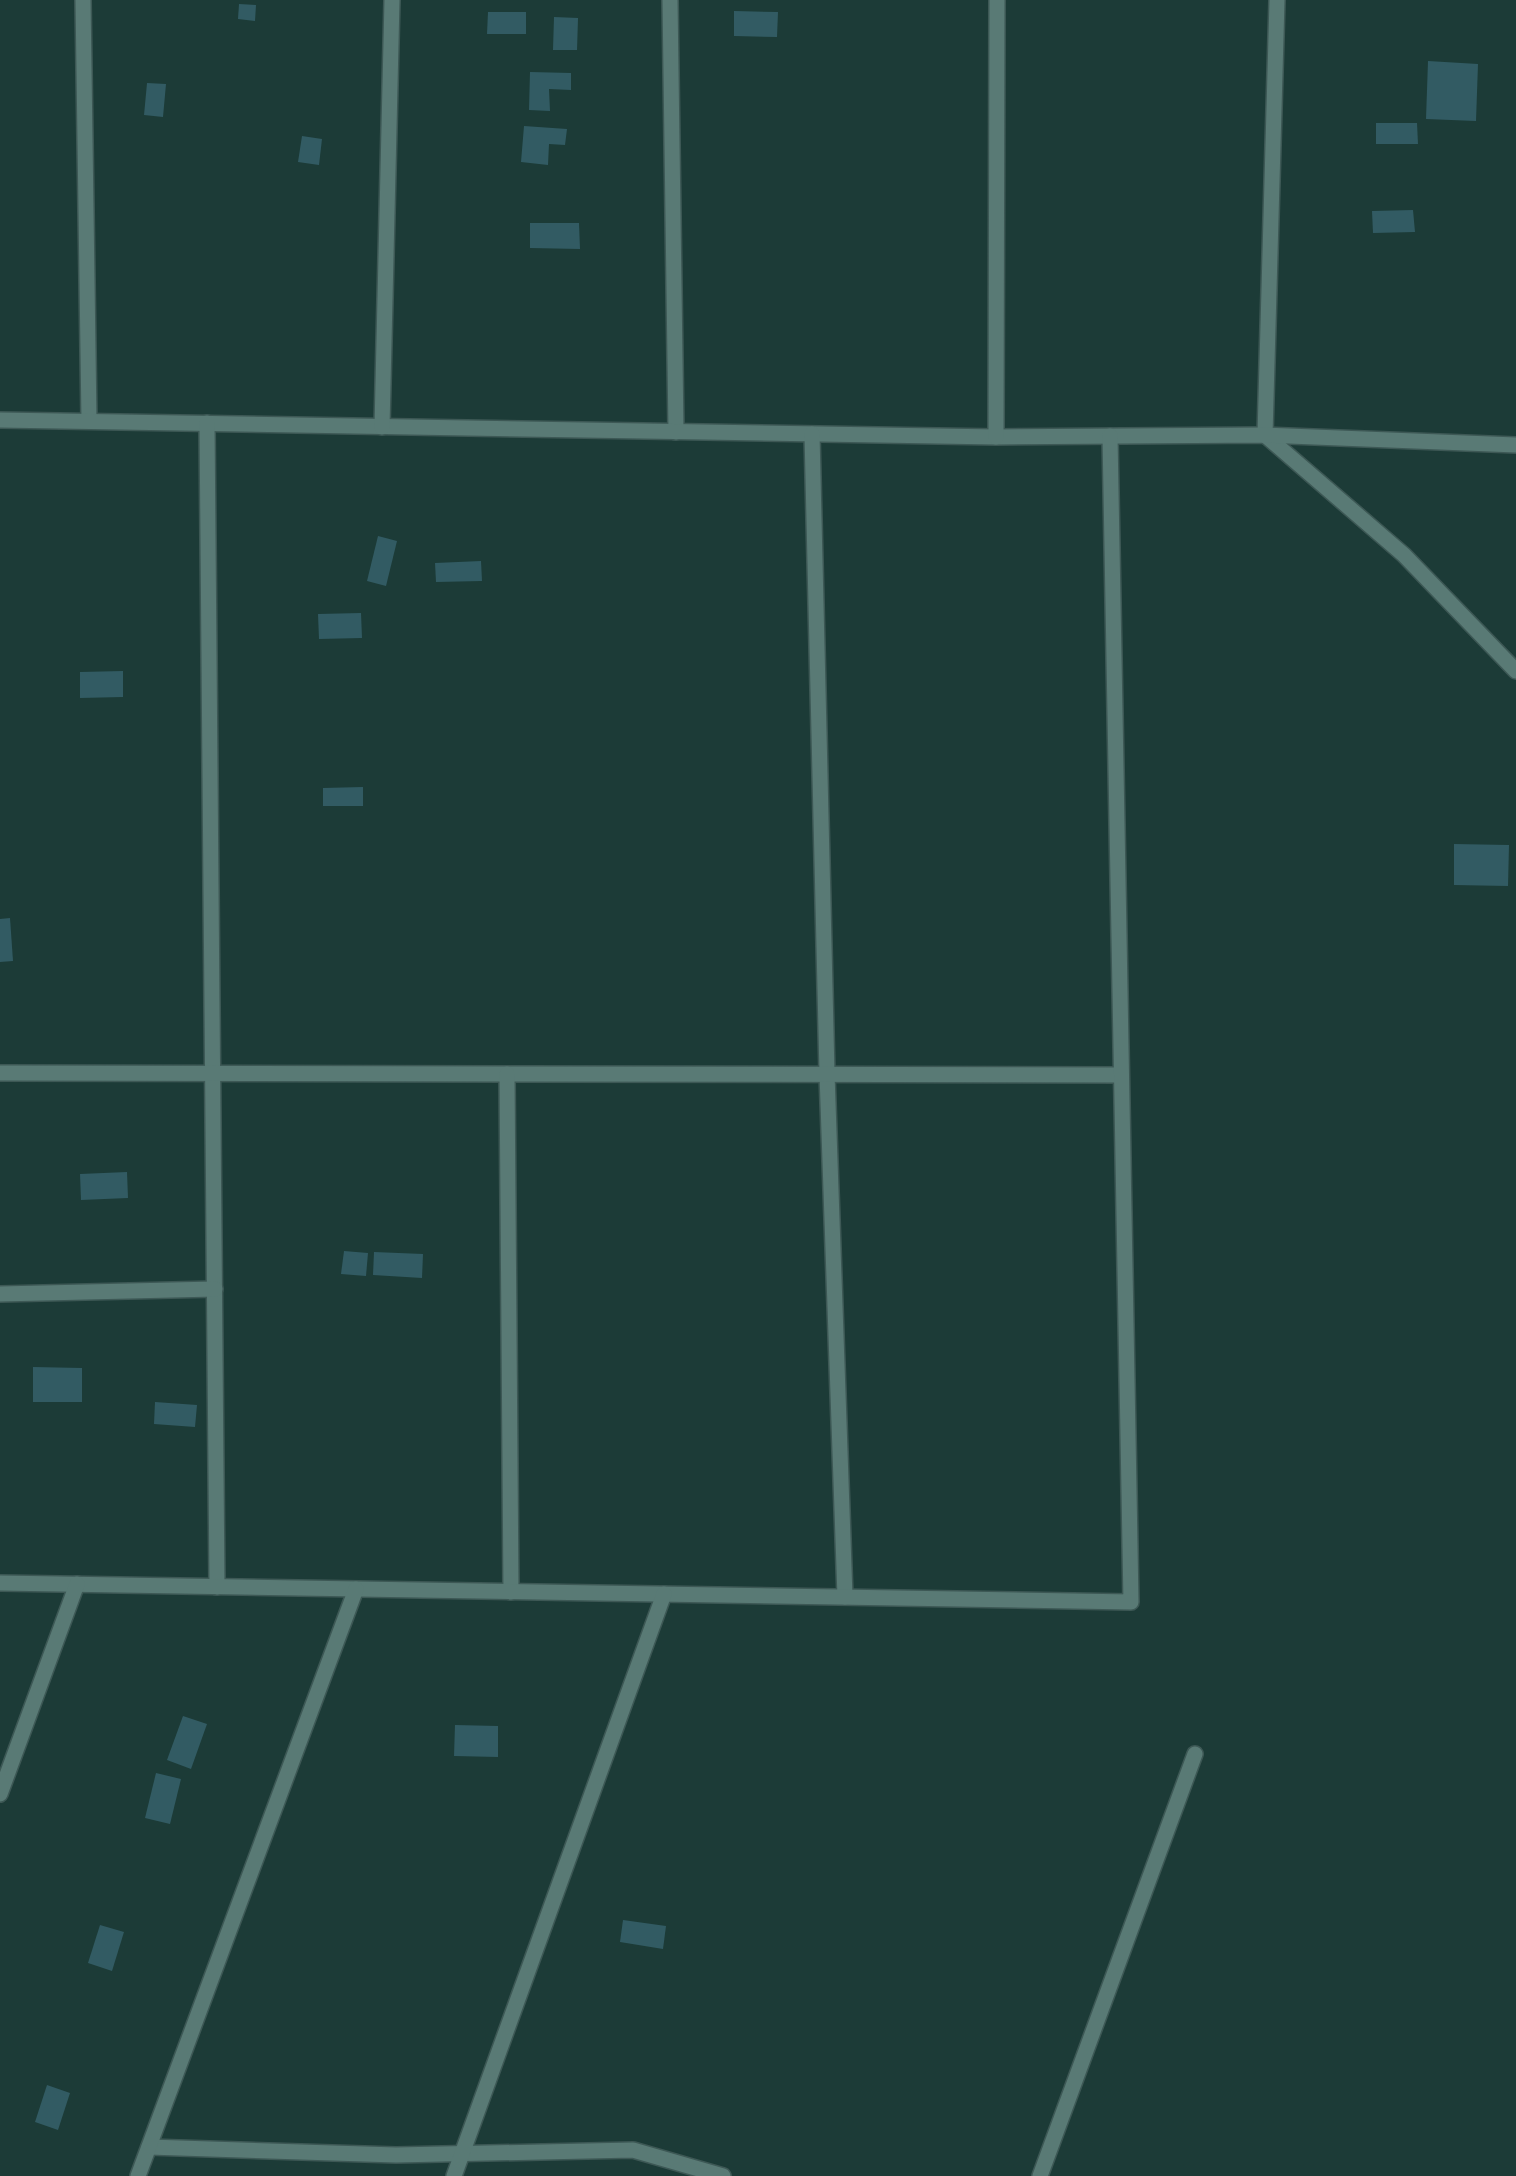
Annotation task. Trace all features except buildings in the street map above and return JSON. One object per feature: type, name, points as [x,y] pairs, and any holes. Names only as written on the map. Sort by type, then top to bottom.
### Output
[{"type":"street","points":[[83,0],[89,421]]},
{"type":"street","points":[[382,427],[392,0]]},
{"type":"street","points":[[670,0],[676,432]]},
{"type":"street","points":[[996,436],[997,0]]},
{"type":"street","points":[[1265,435],[1277,0]]},
{"type":"street","points":[[0,420],[812,434],[1265,435],[1516,445]]},
{"type":"street","points":[[207,423],[217,1587]]},
{"type":"street","points":[[812,434],[827,1074],[845,1597]]},
{"type":"street","points":[[1265,435],[1404,555],[1516,671]]},
{"type":"street","points":[[0,1583],[1131,1602],[1110,436]]},
{"type":"street","points":[[0,1073],[1121,1075]]},
{"type":"street","points":[[507,1074],[511,1592]]},
{"type":"street","points":[[0,1294],[215,1289]]},
{"type":"street","points":[[0,1794],[77,1584]]},
{"type":"street","points":[[138,2176],[356,1589]]},
{"type":"street","points":[[454,2176],[664,1594]]},
{"type":"street","points":[[1040,2176],[1195,1754]]},
{"type":"street","points":[[149,2147],[396,2155],[633,2150],[723,2176]]}]
